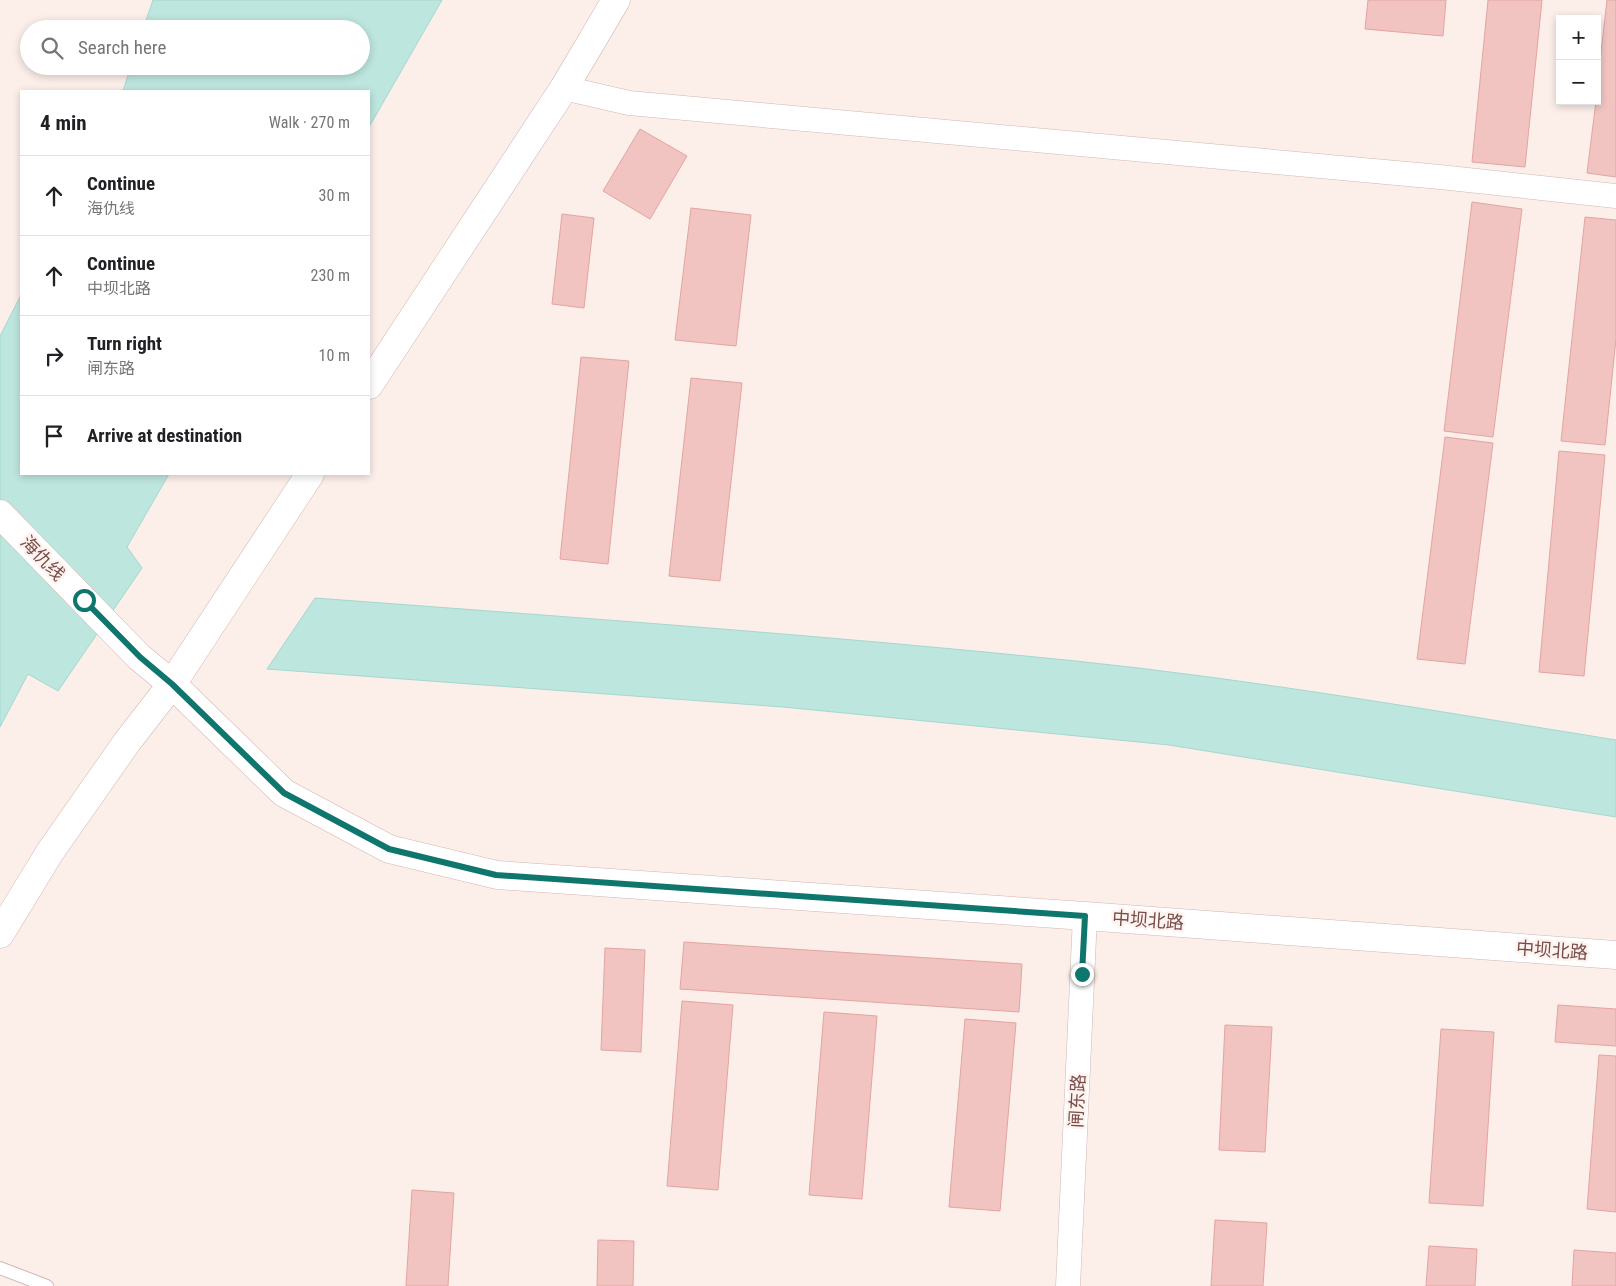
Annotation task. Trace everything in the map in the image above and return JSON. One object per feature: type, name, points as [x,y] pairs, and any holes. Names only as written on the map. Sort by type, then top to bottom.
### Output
[{"type":"main road","points":[[370,383],[564,88],[616,0]]},
{"type":"main road","points":[[0,934],[50,852],[127,742],[172,684],[309,475]]},
{"type":"main road","name":"海仇线","points":[[0,514],[140,657],[172,684]]},
{"type":"main road","name":"中坝北路","points":[[172,684],[284,793],[389,849],[496,875],[1616,955]]},
{"type":"street","points":[[564,88],[629,103],[1431,176],[1616,196]]},
{"type":"street","name":"闸东路","points":[[1068,1286],[1085,916]]},
{"type":"lane","points":[[0,1268],[47,1286]]},
{"type":"water","points":[[153,0],[442,0],[370,125],[370,90],[123,90],[128,75],[370,75],[370,20],[146,20]]},
{"type":"water","points":[[20,297],[20,475],[168,475],[127,547],[142,568],[58,691],[28,674],[0,727],[0,336]]},
{"type":"water","points":[[315,598],[601,619],[1076,661],[1211,677],[1414,707],[1616,740],[1616,817],[1169,745],[783,707],[267,669]]},
{"type":"building","points":[[1368,0],[1446,0],[1443,36],[1365,29]]},
{"type":"building","points":[[1488,0],[1542,0],[1525,167],[1472,162]]},
{"type":"building","points":[[1607,0],[1616,0],[1616,177],[1587,173],[1596,105],[1601,105],[1601,52]]},
{"type":"building","points":[[640,129],[687,156],[650,219],[603,191]]},
{"type":"building","points":[[1472,202],[1522,209],[1493,437],[1444,431]]},
{"type":"building","points":[[691,208],[751,215],[736,346],[675,340]]},
{"type":"building","points":[[562,214],[594,218],[584,308],[552,304]]},
{"type":"building","points":[[1585,217],[1616,220],[1616,339],[1605,445],[1561,441]]},
{"type":"building","points":[[581,357],[629,361],[608,564],[560,559]]},
{"type":"building","points":[[691,378],[742,383],[720,581],[669,576]]},
{"type":"building","points":[[1445,437],[1493,443],[1465,664],[1417,659]]},
{"type":"building","points":[[1559,451],[1605,455],[1584,676],[1539,672]]},
{"type":"building","points":[[684,942],[1022,964],[1019,1012],[680,989]]},
{"type":"building","points":[[605,948],[645,950],[641,1052],[601,1050]]},
{"type":"building","points":[[682,1001],[733,1005],[718,1190],[667,1186]]},
{"type":"building","points":[[1558,1005],[1616,1009],[1616,1046],[1555,1042]]},
{"type":"building","points":[[824,1012],[877,1016],[862,1199],[809,1195]]},
{"type":"building","points":[[965,1019],[1016,1023],[1000,1211],[949,1207]]},
{"type":"building","points":[[1225,1025],[1272,1027],[1265,1152],[1219,1150]]},
{"type":"building","points":[[1441,1029],[1494,1032],[1483,1206],[1429,1203]]},
{"type":"building","points":[[1599,1055],[1616,1056],[1616,1212],[1587,1209]]},
{"type":"building","points":[[412,1190],[454,1193],[448,1286],[406,1286]]},
{"type":"building","points":[[1215,1220],[1267,1223],[1263,1286],[1211,1286]]},
{"type":"building","points":[[598,1240],[634,1241],[633,1286],[597,1286]]},
{"type":"building","points":[[1429,1246],[1477,1249],[1475,1286],[1426,1286]]},
{"type":"building","points":[[1574,1250],[1616,1253],[1616,1286],[1572,1286]]},
{"type":"route","points":[[84,600],[140,657],[172,684],[284,793],[389,849],[496,875],[1085,916],[1082,974]]}]
